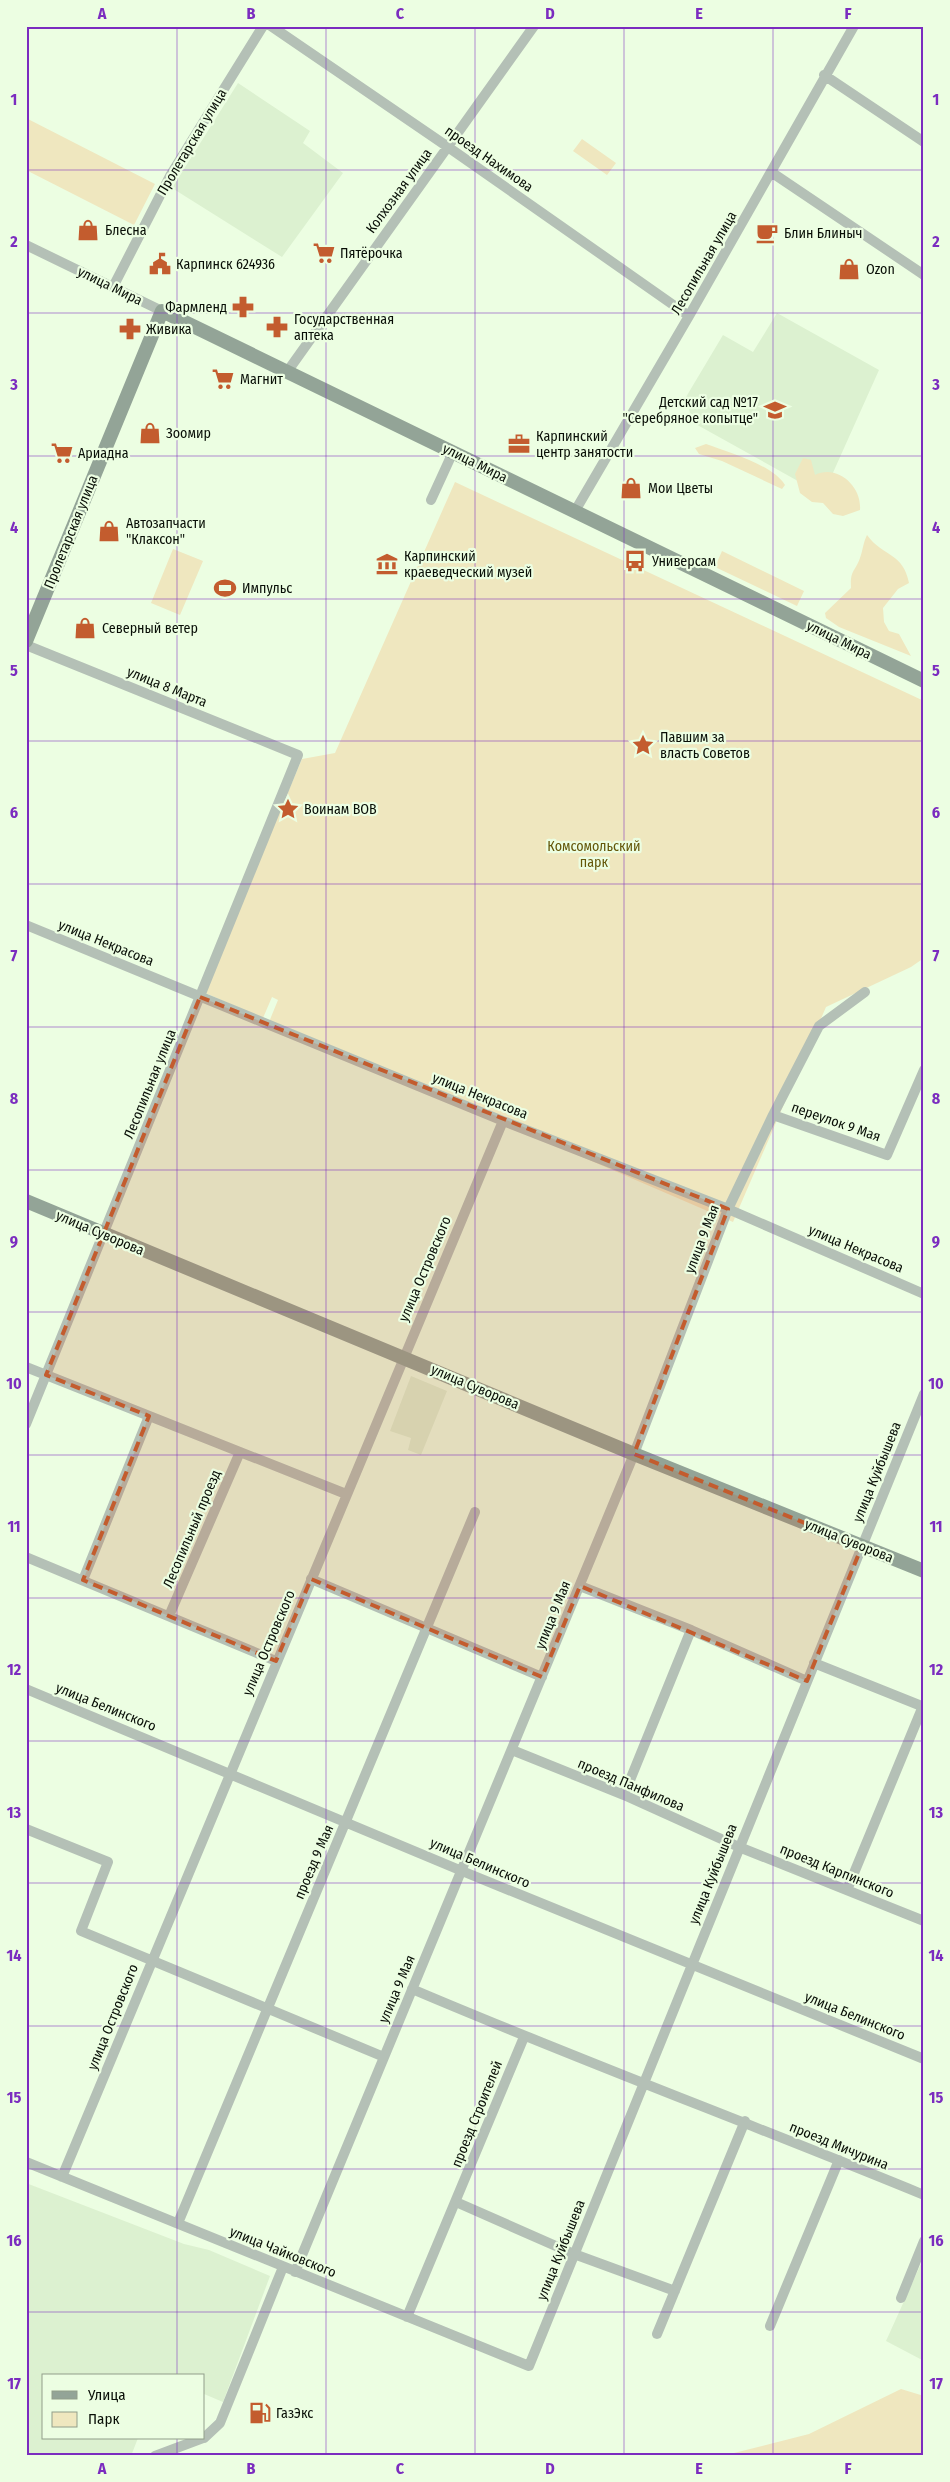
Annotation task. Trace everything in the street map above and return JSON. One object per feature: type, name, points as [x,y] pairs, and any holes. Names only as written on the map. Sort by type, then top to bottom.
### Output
[{"type":"main road","name":"улица Мира","points":[[162,311],[924,680]]},
{"type":"main road","name":"Пролетарская улица","points":[[26,643],[162,311]]},
{"type":"main road","name":"улица Суворова","points":[[26,1201],[634,1454],[924,1571]]},
{"type":"street","name":"Пролетарская улица","points":[[113,287],[173,170],[263,26]]},
{"type":"street","name":"проезд Нахимова","points":[[271,26],[690,316]]},
{"type":"street","name":"Колхозная улица","points":[[287,372],[534,26]]},
{"type":"street","name":"Лесопильная улица","points":[[575,511],[690,316],[824,75],[854,26]]},
{"type":"street","points":[[824,75],[924,142]]},
{"type":"street","points":[[771,172],[924,275]]},
{"type":"street","name":"улица Мира","points":[[26,245],[162,311]]},
{"type":"street","points":[[431,500],[453,452]]},
{"type":"street","name":"улица 8 Марта","points":[[26,643],[298,755]]},
{"type":"street","name":"Лесопильная улица","points":[[26,1424],[298,755]]},
{"type":"street","name":"улица Некрасова","points":[[26,925],[503,1121],[728,1209],[924,1294]]},
{"type":"street","name":"улица 9 Мая","points":[[295,2272],[634,1454],[728,1209],[772,1115],[819,1026],[865,992]]},
{"type":"street","name":"переулок 9 Мая","points":[[772,1115],[888,1155],[924,1070]]},
{"type":"street","name":"улица Островского","points":[[62,2177],[229,1772],[503,1121]]},
{"type":"street","points":[[26,1367],[346,1494]]},
{"type":"street","name":"улица Куйбышева","points":[[529,2366],[924,1394]]},
{"type":"street","points":[[83,1580],[149,1416]]},
{"type":"street","name":"Лесопильный проезд","points":[[169,1616],[240,1452]]},
{"type":"street","name":"проезд 9 Мая","points":[[178,2223],[475,1512]]},
{"type":"street","points":[[26,1557],[276,1661]]},
{"type":"street","points":[[311,1578],[542,1676]]},
{"type":"street","points":[[580,1586],[691,1630],[807,1681]]},
{"type":"street","points":[[624,1795],[691,1630]]},
{"type":"street","points":[[814,1663],[923,1706],[847,1890]]},
{"type":"street","name":"улица Белинского","points":[[26,1690],[229,1772],[462,1871],[924,2059]]},
{"type":"street","name":"проезд Панфилова","points":[[512,1750],[624,1795],[739,1847]]},
{"type":"street","points":[[26,1829],[108,1862],[81,1931],[384,2057]]},
{"type":"street","name":"проезд Карпинского","points":[[739,1847],[924,1921]]},
{"type":"street","points":[[412,1989],[524,2037],[643,2082]]},
{"type":"street","name":"проезд Строителей","points":[[407,2317],[524,2037]]},
{"type":"street","name":"проезд Мичурина","points":[[643,2082],[745,2121],[924,2195]]},
{"type":"street","points":[[657,2334],[745,2121]]},
{"type":"street","points":[[770,2326],[839,2160]]},
{"type":"street","name":"улица Чайковского","points":[[26,2162],[529,2366]]},
{"type":"street","points":[[456,2202],[574,2254],[675,2291]]},
{"type":"street","points":[[901,2298],[924,2241]]},
{"type":"street","points":[[205,2436],[220,2424],[283,2267]]},
{"type":"street","points":[[155,2456],[198,2440]]},
{"type":"highlighted area","points":[[200,997],[728,1209],[634,1454],[862,1546],[807,1681],[580,1586],[542,1677],[311,1579],[276,1661],[83,1580],[149,1416],[46,1375]]},
{"type":"shaded area","points":[[238,83],[310,131],[303,143],[343,173],[282,257],[172,188]]},
{"type":"shaded area","name":"Детский сад №17 \"Серебряное копытце\"","points":[[777,313],[879,370],[823,495],[692,422],[686,397],[723,335],[753,352]]},
{"type":"shaded area","points":[[411,1376],[447,1391],[421,1455],[408,1450],[411,1438],[390,1431]]},
{"type":"shaded area","points":[[26,2183],[184,2244],[209,2250],[270,2276],[223,2402],[205,2394],[205,2374],[42,2374],[42,2440],[137,2440],[131,2456],[26,2456]]},
{"type":"shaded area","points":[[924,2257],[924,2361],[886,2341]]},
{"type":"green space","points":[[26,118],[155,184],[134,225],[26,170]]},
{"type":"green space","points":[[582,139],[616,163],[607,175],[573,151]]},
{"type":"green space","points":[[706,444],[761,465],[771,471],[785,485],[782,489],[722,461],[699,454],[695,448]]},
{"type":"green space","points":[[803,458],[811,460],[815,475],[823,472],[832,472],[846,479],[857,493],[860,501],[860,510],[843,516],[833,514],[823,503],[812,502],[800,493],[795,474]]},
{"type":"green space","name":"Комсомольский парк","points":[[455,482],[924,701],[924,958],[911,967],[826,1007],[733,1222],[269,1022],[278,1000],[272,997],[263,1018],[203,992],[302,759],[335,753]]},
{"type":"green space","points":[[867,535],[880,548],[898,560],[906,573],[909,583],[898,589],[883,608],[884,622],[889,631],[899,634],[911,656],[839,627],[826,618],[825,613],[851,588],[852,574],[860,558]]},
{"type":"green space","points":[[173,549],[203,561],[180,615],[151,603]]},
{"type":"green space","points":[[722,551],[804,591],[797,606],[715,567]]},
{"type":"green space","points":[[901,2389],[924,2396],[924,2456],[722,2456],[809,2434]]},
{"type":"place","name":"Блесна","points":[[88,230]]},
{"type":"place","name":"Блин Блиныч","points":[[767,233]]},
{"type":"place","name":"Пятёрочка","points":[[324,253]]},
{"type":"place","name":"Карпинск 624936","points":[[160,264]]},
{"type":"place","name":"Ozon","points":[[849,269]]},
{"type":"place","name":"Фармленд","points":[[243,307]]},
{"type":"place","name":"Государственная аптека","points":[[277,327]]},
{"type":"place","name":"Живика","points":[[130,329]]},
{"type":"place","name":"Магнит","points":[[223,379]]},
{"type":"place","name":"Детский сад №17 \"Серебряное копытце\"","points":[[775,410]]},
{"type":"place","name":"Зоомир","points":[[150,433]]},
{"type":"place","name":"Карпинский центр занятости","points":[[519,444]]},
{"type":"place","name":"Ариадна","points":[[62,453]]},
{"type":"place","name":"Мои Цветы","points":[[631,488]]},
{"type":"place","name":"Автозапчасти \"Клаксон\"","points":[[109,531]]},
{"type":"place","name":"Универсам","points":[[635,561]]},
{"type":"place","name":"Карпинский краеведческий музей","points":[[387,564]]},
{"type":"place","name":"Импульс","points":[[225,588]]},
{"type":"place","name":"Северный ветер","points":[[85,628]]},
{"type":"place","name":"Павшим за власть Советов","points":[[643,745]]},
{"type":"place","name":"Воинам ВОВ","points":[[288,809]]},
{"type":"place","name":"ГазЭкс","points":[[260,2413]]}]
